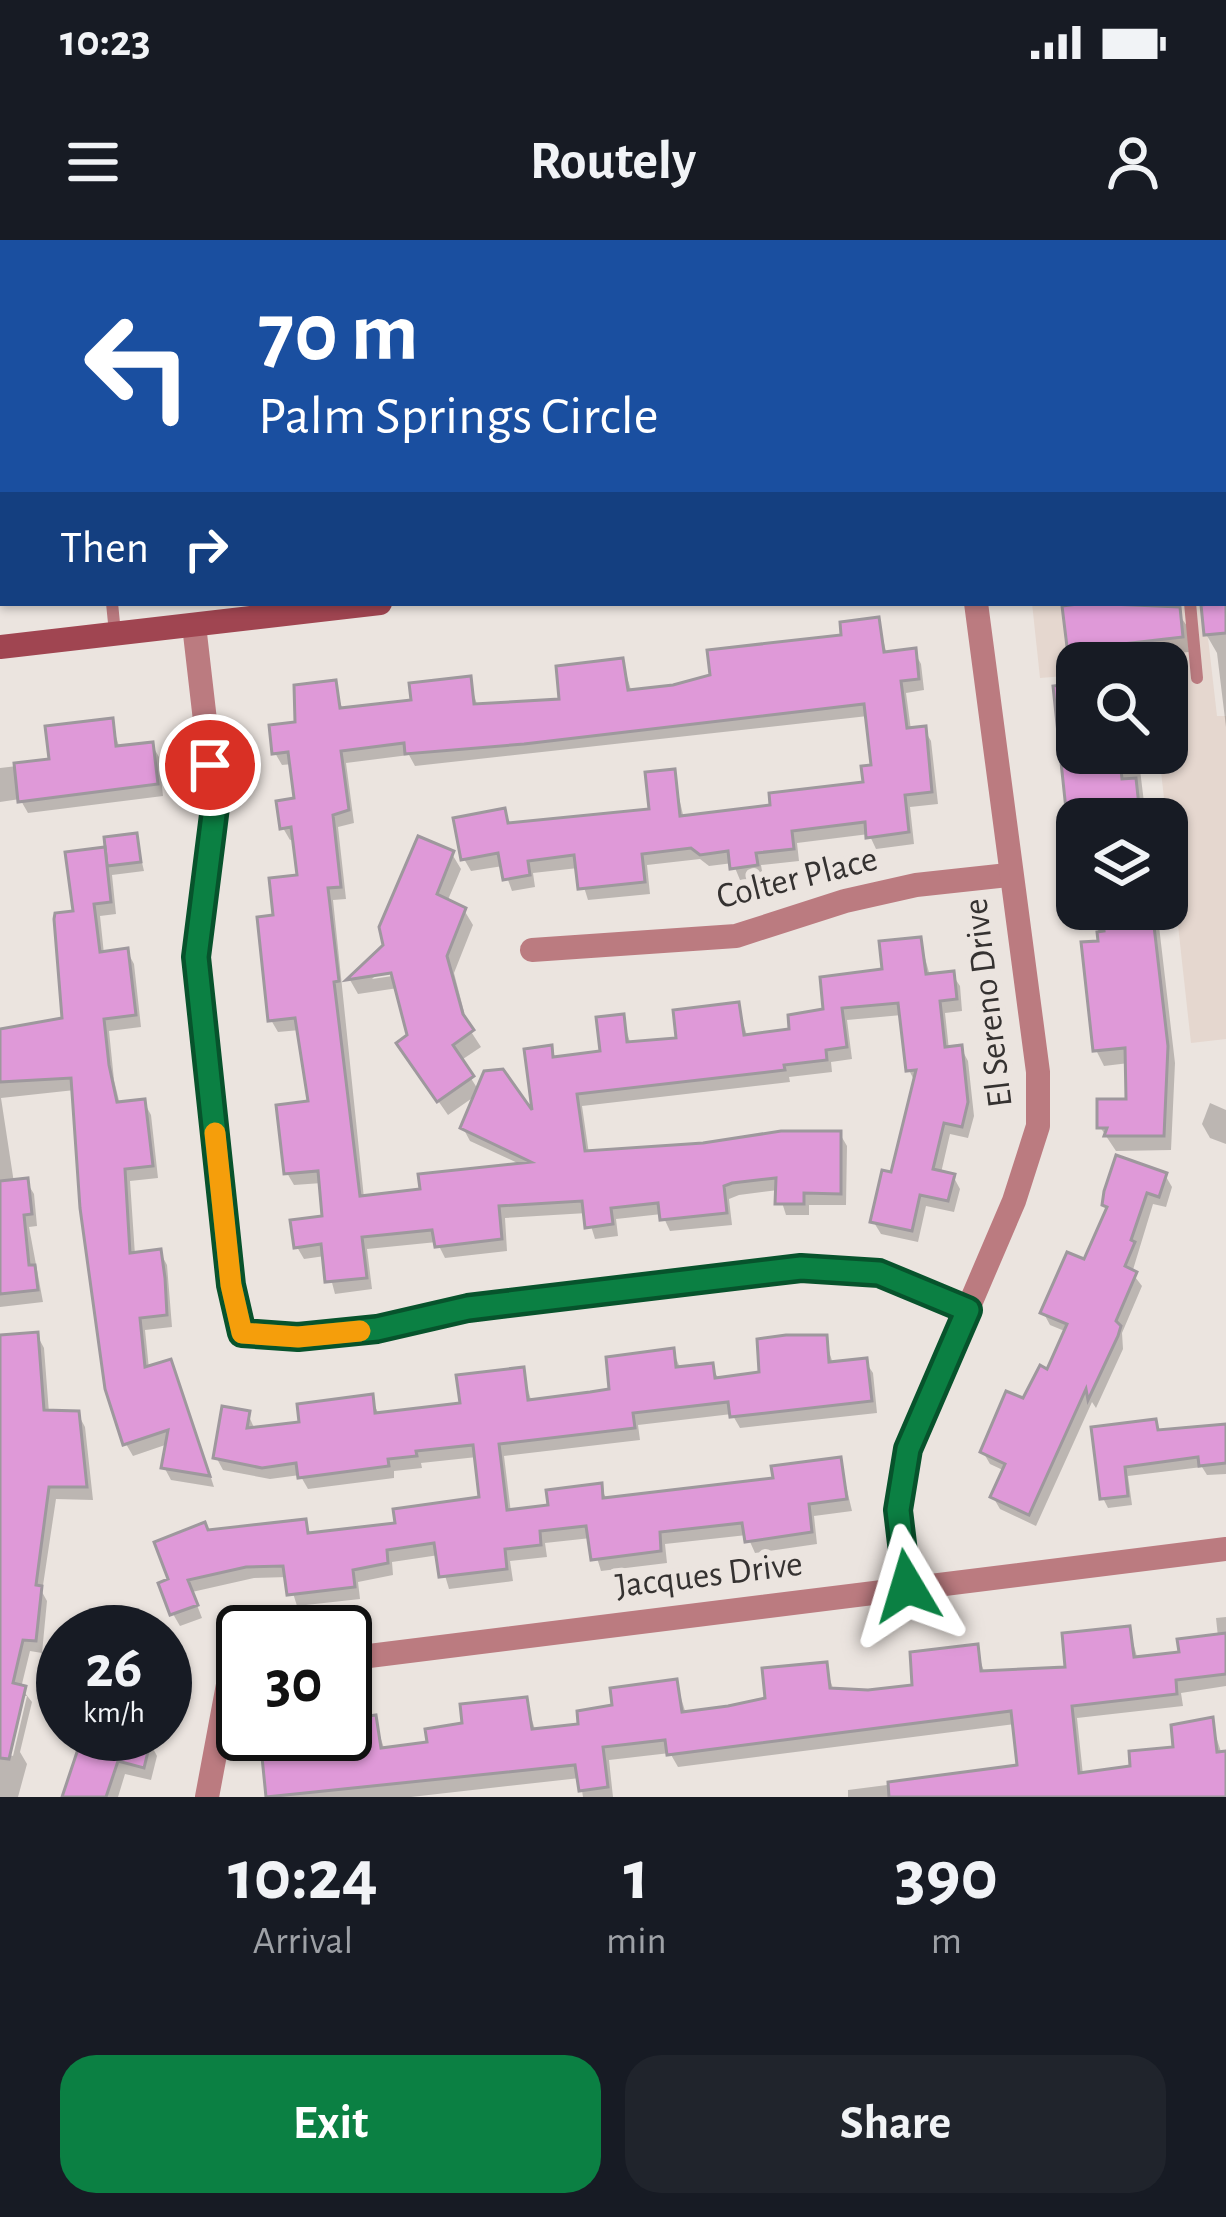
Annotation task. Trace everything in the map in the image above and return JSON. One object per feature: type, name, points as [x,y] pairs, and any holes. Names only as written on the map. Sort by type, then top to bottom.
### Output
[{"type":"street","points":[[0,646],[355,606]]},
{"type":"street","name":"El Sereno Drive","points":[[907,1586],[898,1510],[908,1449],[1014,1202],[1038,1126],[1038,1072],[1008,874],[976,606]]},
{"type":"street","points":[[194,625],[215,807],[196,957],[231,1285],[242,1333],[298,1337],[377,1329],[468,1308],[801,1268],[879,1273],[968,1310]]},
{"type":"street","name":"Colter Place","points":[[532,950],[736,936],[845,901],[1008,874]]},
{"type":"street","name":"Jacques Drive","points":[[372,1655],[1226,1549]]},
{"type":"street","points":[[207,1797],[216,1749]]},
{"type":"lane","points":[[112,606],[115,633]]},
{"type":"lane","points":[[1190,606],[1197,678]]},
{"type":"shaded area","points":[[1032,606],[1204,606],[1217,716],[1226,716],[1226,1039],[1191,1043],[1179,930],[1188,930],[1188,798],[1164,798],[1161,774],[1188,774],[1188,642],[1056,642],[1056,677],[1040,678]]},
{"type":"building","points":[[1062,606],[1180,607],[1183,637],[1066,642]]},
{"type":"building","points":[[1201,606],[1226,606],[1226,633],[1204,635]]},
{"type":"building","points":[[879,617],[884,652],[916,648],[919,679],[901,681],[907,728],[926,726],[932,792],[905,795],[909,832],[866,838],[865,822],[792,831],[794,849],[756,853],[758,865],[730,869],[728,851],[700,855],[691,848],[642,854],[645,882],[578,889],[574,855],[528,861],[530,875],[503,880],[498,853],[461,860],[453,818],[505,808],[508,823],[649,809],[645,772],[675,769],[680,816],[770,805],[769,793],[863,782],[861,766],[871,765],[864,704],[524,744],[405,754],[404,743],[341,751],[349,810],[333,815],[341,887],[328,888],[339,981],[334,982],[360,1196],[420,1189],[418,1174],[531,1162],[460,1128],[484,1071],[503,1069],[532,1110],[524,1049],[552,1045],[553,1057],[600,1051],[596,1017],[624,1014],[627,1042],[676,1038],[673,1010],[739,1002],[744,1035],[789,1029],[788,1015],[823,1009],[820,977],[882,969],[879,941],[921,937],[926,974],[954,971],[957,999],[940,1001],[945,1047],[962,1045],[968,1102],[962,1127],[944,1123],[933,1169],[955,1174],[948,1201],[920,1195],[912,1231],[870,1222],[882,1170],[891,1172],[916,1070],[906,1071],[898,1003],[842,1008],[847,1047],[826,1050],[827,1060],[784,1065],[785,1070],[577,1094],[585,1151],[703,1143],[781,1131],[841,1131],[841,1194],[804,1193],[804,1204],[775,1204],[776,1178],[732,1183],[724,1186],[727,1213],[660,1220],[658,1203],[611,1208],[613,1224],[585,1228],[582,1201],[499,1206],[502,1239],[435,1247],[432,1230],[362,1237],[367,1278],[325,1282],[321,1244],[294,1248],[290,1220],[322,1216],[318,1171],[284,1174],[276,1105],[308,1101],[295,1018],[268,1021],[257,917],[273,915],[269,878],[297,875],[291,827],[280,829],[276,801],[294,798],[288,752],[272,754],[269,725],[295,722],[294,685],[336,680],[340,708],[411,700],[409,683],[471,676],[474,704],[559,699],[556,666],[623,658],[628,690],[673,685],[710,675],[707,650],[841,635],[840,622]]},
{"type":"building","points":[[113,718],[116,746],[153,742],[158,784],[18,802],[14,763],[49,759],[45,726]]},
{"type":"building","points":[[1062,774],[1136,778],[1138,798],[1065,798]]},
{"type":"building","points":[[137,833],[141,862],[107,866],[104,837]]},
{"type":"building","points":[[418,836],[454,851],[437,894],[466,908],[447,956],[463,1014],[474,1030],[453,1045],[474,1076],[437,1102],[396,1043],[407,1035],[391,973],[346,980],[383,945],[379,927]]},
{"type":"building","points":[[105,847],[111,902],[94,904],[100,952],[128,948],[136,1015],[104,1019],[109,1065],[117,1102],[145,1099],[153,1166],[125,1169],[130,1253],[161,1249],[165,1278],[167,1315],[140,1318],[145,1367],[171,1359],[210,1476],[161,1468],[168,1430],[123,1445],[105,1389],[80,1208],[71,1078],[0,1082],[0,1029],[62,1018],[54,919],[55,913],[73,911],[65,852]]},
{"type":"building","points":[[1154,930],[1168,1046],[1164,1136],[1104,1136],[1107,1128],[1097,1128],[1097,1099],[1126,1099],[1125,1048],[1093,1051],[1081,942],[1098,941],[1097,932]]},
{"type":"building","points":[[1116,1155],[1167,1173],[1159,1197],[1147,1193],[1131,1240],[1135,1242],[1125,1266],[1137,1272],[1116,1321],[1121,1326],[1118,1336],[1088,1400],[1086,1389],[1029,1515],[990,1497],[1005,1464],[980,1452],[1006,1391],[1023,1398],[1040,1365],[1047,1369],[1067,1324],[1040,1313],[1067,1252],[1084,1259],[1107,1207],[1102,1205],[1104,1191]]},
{"type":"building","points":[[28,1178],[32,1214],[24,1215],[29,1265],[35,1265],[38,1290],[0,1294],[0,1181]]},
{"type":"building","points":[[38,1332],[44,1410],[79,1411],[87,1487],[49,1487],[36,1585],[42,1586],[40,1605],[36,1605],[36,1641],[23,1640],[13,1683],[26,1686],[9,1759],[0,1758],[0,1335]]},
{"type":"building","points":[[827,1335],[829,1362],[867,1358],[872,1401],[730,1417],[728,1402],[633,1413],[635,1428],[499,1444],[507,1510],[548,1505],[546,1490],[602,1483],[603,1498],[773,1478],[771,1466],[841,1457],[847,1499],[809,1504],[812,1532],[745,1542],[742,1523],[660,1532],[661,1551],[591,1560],[586,1526],[540,1531],[541,1545],[505,1549],[507,1569],[439,1577],[434,1543],[387,1550],[388,1563],[353,1570],[355,1587],[287,1595],[283,1566],[246,1567],[188,1580],[198,1605],[166,1605],[158,1583],[168,1579],[154,1542],[205,1522],[208,1530],[306,1519],[308,1533],[395,1523],[393,1509],[479,1497],[473,1445],[416,1451],[417,1456],[388,1459],[389,1466],[298,1478],[296,1463],[262,1468],[213,1458],[222,1406],[250,1411],[247,1428],[299,1422],[297,1404],[373,1394],[375,1413],[460,1403],[456,1375],[524,1367],[528,1400],[609,1389],[606,1357],[674,1348],[676,1367],[713,1363],[715,1378],[759,1372],[757,1339]]},
{"type":"building","points":[[1156,1419],[1158,1430],[1226,1424],[1226,1463],[1199,1466],[1198,1457],[1125,1467],[1128,1496],[1100,1499],[1091,1427]]},
{"type":"building","points":[[1130,1626],[1134,1657],[1179,1652],[1177,1639],[1226,1633],[1226,1674],[1176,1680],[1177,1694],[1072,1706],[1079,1773],[1130,1766],[1129,1751],[1173,1747],[1171,1725],[1213,1717],[1217,1752],[1226,1751],[1226,1797],[889,1797],[888,1782],[1017,1765],[1011,1711],[667,1755],[665,1740],[603,1747],[608,1787],[579,1791],[575,1765],[266,1797],[262,1761],[372,1761],[372,1716],[376,1715],[381,1748],[427,1742],[425,1729],[462,1723],[460,1704],[527,1697],[532,1729],[578,1724],[577,1711],[612,1705],[610,1688],[677,1679],[682,1712],[728,1706],[765,1698],[762,1668],[827,1662],[830,1688],[868,1690],[912,1685],[910,1652],[978,1644],[981,1671],[1065,1667],[1062,1633]]},
{"type":"building","points":[[74,1761],[118,1761],[106,1797],[62,1797]]},
{"type":"building","points":[[118,1761],[146,1761],[144,1768]]},
{"type":"slow traffic","points":[[215,1133],[231,1285],[242,1333],[298,1337],[360,1331]]},
{"type":"route","points":[[210,765],[215,807],[196,957],[231,1285],[242,1333],[298,1337],[377,1329],[468,1308],[801,1268],[879,1273],[968,1310],[908,1449],[898,1510],[907,1586]]}]
